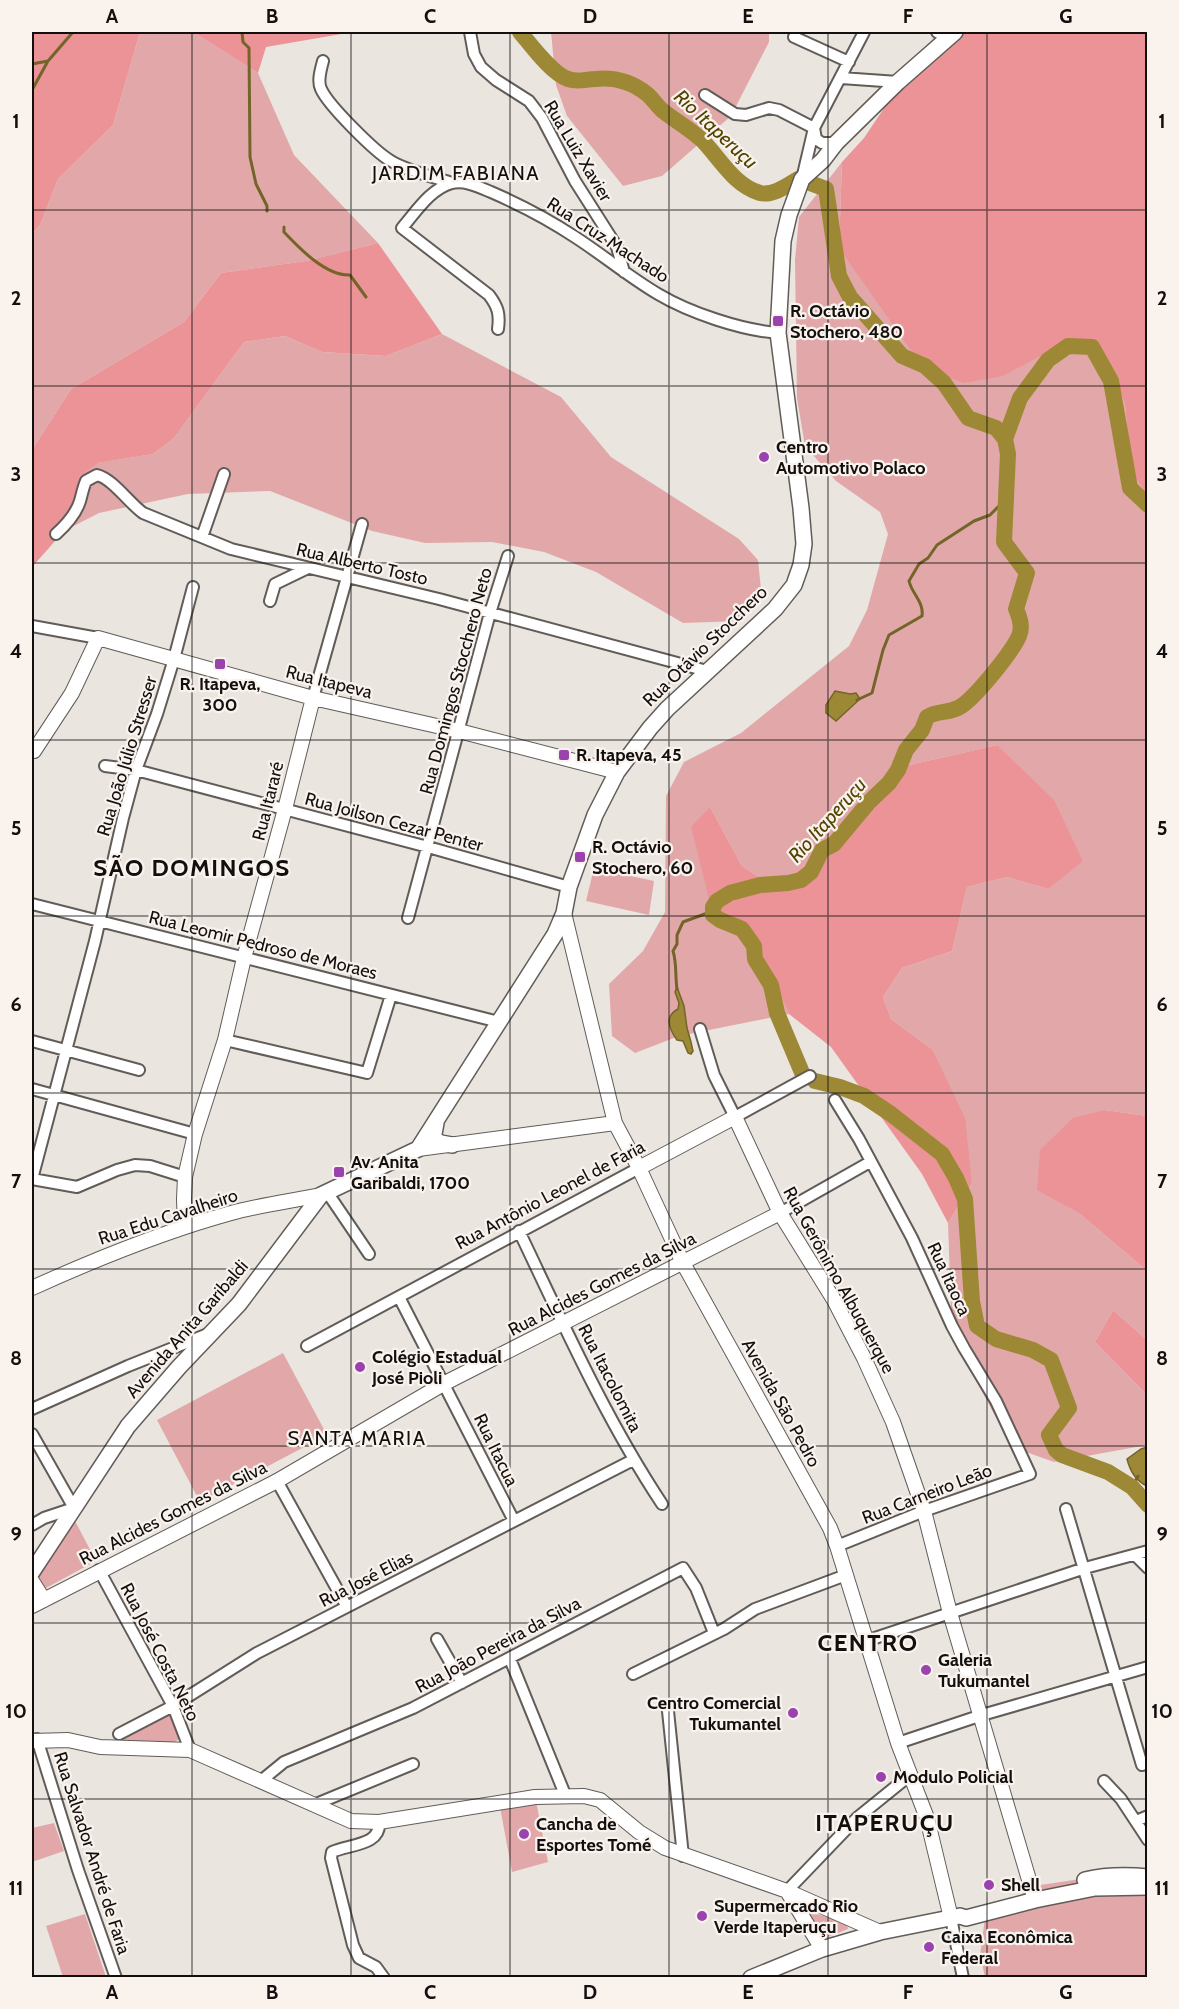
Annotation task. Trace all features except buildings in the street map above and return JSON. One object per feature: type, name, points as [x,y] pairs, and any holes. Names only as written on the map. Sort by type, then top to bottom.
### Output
[{"type":"main road","points":[[802,179],[824,160],[836,143],[947,34]]},
{"type":"main road","name":"Rua Otávio Stocchero","points":[[564,912],[569,887],[595,815],[617,772],[650,728],[707,670],[775,609],[794,585],[801,565],[804,544],[801,508],[778,333],[783,241],[789,215],[802,179]]},
{"type":"main road","points":[[418,1149],[492,1021],[548,945],[564,912]]},
{"type":"main road","points":[[438,1117],[433,1139],[452,1145]]},
{"type":"main road","name":"Avenida Anita Garibaldi","points":[[32,1572],[128,1426],[178,1366],[239,1304],[298,1224],[324,1194],[418,1149]]},
{"type":"main road","points":[[751,1977],[822,1949],[880,1932],[956,1917],[966,1918],[1096,1877],[1148,1877]]},
{"type":"main road","points":[[1034,1896],[1095,1888],[1148,1887]]},
{"type":"street","name":"Rua Luiz Xavier","points":[[470,32],[474,54],[481,67],[496,80],[529,101],[542,118],[575,181],[617,247],[624,272]]},
{"type":"street","points":[[802,179],[814,128],[864,32]]},
{"type":"street","points":[[794,37],[849,62]]},
{"type":"street","name":"Rua Cruz Machado","points":[[323,62],[320,88],[338,111],[391,161],[452,183],[477,186],[528,208],[576,237],[659,295],[707,316],[747,329],[778,333]]},
{"type":"street","points":[[841,78],[898,82]]},
{"type":"street","points":[[705,94],[735,114],[746,115],[769,108],[779,110],[814,128]]},
{"type":"street","points":[[814,128],[816,139],[822,143],[836,143]]},
{"type":"street","points":[[452,183],[432,194],[402,228],[489,295],[498,306],[498,329]]},
{"type":"street","points":[[202,537],[224,474]]},
{"type":"street","name":"Rua Alberto Tosto","points":[[56,534],[66,525],[80,502],[86,481],[97,475],[110,481],[131,504],[143,513],[231,549],[707,670]]},
{"type":"street","name":"Rua Itararé","points":[[185,1227],[185,1177],[195,1134],[225,1040],[244,958],[313,698],[362,524]]},
{"type":"street","name":"Rua Domingos Stocchero Neto","points":[[408,918],[490,613],[508,556]]},
{"type":"street","points":[[270,601],[275,584],[309,568]]},
{"type":"street","name":"Rua João Júlio Stresser","points":[[32,1179],[95,941],[136,770],[157,714],[192,586]]},
{"type":"street","name":"Rua Itapeva","points":[[32,626],[98,638],[313,698],[459,731],[617,772]]},
{"type":"street","points":[[33,751],[72,693],[98,638]]},
{"type":"street","name":"Rua Joilson Cezar Penter","points":[[105,766],[136,770],[428,847],[569,887]]},
{"type":"street","name":"Rua Leomir Pedroso de Moraes","points":[[32,904],[492,1021]]},
{"type":"street","name":"Avenida São Pedro","points":[[564,912],[615,1123],[639,1168],[683,1263],[813,1497],[837,1546],[898,1743],[931,1829],[956,1917]]},
{"type":"street","points":[[548,945],[562,940],[572,946]]},
{"type":"street","points":[[225,1040],[367,1073],[391,995]]},
{"type":"street","name":"Rua Gerônimo Albuquerque","points":[[700,1029],[714,1075],[780,1213],[834,1300],[893,1422],[924,1511],[950,1613],[1034,1896]]},
{"type":"street","points":[[32,1041],[139,1070]]},
{"type":"street","name":"Rua Antônio Leonel de Faria","points":[[307,1346],[810,1076]]},
{"type":"street","points":[[32,1089],[195,1134]]},
{"type":"street","name":"Rua Itaoca","points":[[835,1100],[859,1139],[912,1238],[964,1348],[996,1401],[1030,1474]]},
{"type":"street","points":[[418,1149],[615,1123]]},
{"type":"street","name":"Rua Alcides Gomes da Silva","points":[[38,1603],[277,1481],[445,1383],[780,1213],[870,1162]]},
{"type":"street","points":[[32,1179],[77,1187],[135,1164],[150,1166],[185,1177]]},
{"type":"street","points":[[324,1194],[369,1254]]},
{"type":"street","name":"Rua Edu Cavalheiro","points":[[32,1288],[122,1250],[185,1227],[233,1213],[324,1194]]},
{"type":"street","points":[[277,1203],[293,1208],[298,1224]]},
{"type":"street","name":"Rua Itacolomita","points":[[519,1231],[633,1460],[662,1504]]},
{"type":"street","name":"Rua Itacua","points":[[399,1297],[445,1383],[513,1521]]},
{"type":"street","points":[[32,1409],[212,1332]]},
{"type":"street","points":[[166,1350],[178,1355],[178,1366]]},
{"type":"street","points":[[32,1434],[74,1508],[44,1518],[32,1525]]},
{"type":"street","name":"Rua José Elias","points":[[119,1734],[173,1706],[257,1653],[633,1460]]},
{"type":"street","name":"Rua Carneiro Leão","points":[[837,1546],[924,1511],[1030,1474]]},
{"type":"street","points":[[277,1481],[347,1607]]},
{"type":"street","points":[[1066,1509],[1115,1676],[1145,1764]]},
{"type":"street","points":[[866,1641],[1085,1568],[1148,1551]]},
{"type":"street","points":[[1135,1555],[1148,1568]]},
{"type":"street","name":"Rua João Pereira da Silva","points":[[262,1780],[284,1762],[413,1708],[683,1568],[696,1588],[714,1633]]},
{"type":"street","name":"Rua José Costa Neto","points":[[99,1570],[173,1706],[190,1750]]},
{"type":"street","points":[[633,1674],[714,1633],[755,1609],[846,1575]]},
{"type":"street","points":[[32,1581],[38,1603]]},
{"type":"street","points":[[436,1639],[462,1683]]},
{"type":"street","points":[[510,1659],[566,1797]]},
{"type":"street","points":[[898,1743],[981,1715],[1148,1667]]},
{"type":"street","points":[[668,1711],[683,1856]]},
{"type":"street","points":[[34,1740],[68,1740],[100,1747],[190,1750],[351,1821],[379,1822],[535,1797],[584,1796],[600,1800],[653,1842],[683,1856],[787,1891],[880,1932]]},
{"type":"street","name":"Rua Salvador André de Faria","points":[[34,1740],[116,1977]]},
{"type":"street","points":[[316,1804],[413,1764]]},
{"type":"street","points":[[787,1891],[857,1818],[910,1774]]},
{"type":"street","points":[[1104,1781],[1121,1799],[1148,1840]]},
{"type":"street","points":[[1136,1821],[1148,1816]]},
{"type":"street","points":[[379,1822],[378,1834],[373,1839],[338,1849],[332,1852],[331,1858],[353,1945],[359,1958],[376,1967],[384,1977]]},
{"type":"street","points":[[787,1891],[822,1949]]},
{"type":"street","points":[[956,1917],[963,1977]]},
{"type":"shaded area","points":[[32,32],[140,32],[113,125],[58,179],[40,225],[32,234]]},
{"type":"shaded area","points":[[140,32],[193,32],[258,73],[294,155],[378,243],[306,261],[221,273],[184,322],[71,389],[32,450],[32,234],[40,225],[58,179],[113,125]]},
{"type":"shaded area","points":[[193,32],[353,32],[266,47],[258,73]]},
{"type":"shaded area","points":[[551,32],[769,32],[769,42],[731,116],[662,176],[623,186],[567,116],[556,85]]},
{"type":"shaded area","points":[[940,32],[1147,32],[1147,496],[1131,471],[1125,404],[1105,355],[1073,339],[1003,376],[964,383],[924,369],[839,248],[842,162],[864,138],[925,47]]},
{"type":"shaded area","points":[[842,162],[839,248],[1002,376],[1073,339],[1105,355],[1125,404],[1131,471],[1147,496],[1147,1116],[1105,1110],[1037,1189],[1080,1214],[1147,1271],[1147,1340],[1113,1310],[1095,1342],[1147,1395],[1147,1445],[1054,1462],[1012,1447],[952,1336],[948,1223],[972,1183],[932,1049],[891,1019],[883,997],[902,968],[952,951],[967,887],[1007,877],[1048,889],[997,745],[901,767],[882,780],[843,839],[774,887],[742,866],[710,807],[709,899],[762,954],[789,1014],[679,1036],[635,1053],[612,1036],[609,984],[643,951],[665,912],[666,796],[684,762],[741,733],[849,646],[867,610],[888,534],[880,512],[836,481],[805,446],[797,398],[795,260],[799,217]]},
{"type":"shaded area","points":[[378,243],[442,334],[386,356],[322,352],[285,336],[244,342],[174,438],[153,454],[98,463],[81,476],[64,531],[32,567],[32,450],[71,389],[184,322],[221,273],[306,261]]},
{"type":"shaded area","points":[[442,334],[561,397],[611,457],[739,539],[758,560],[762,599],[739,621],[683,623],[596,572],[544,552],[492,542],[425,543],[372,531],[270,491],[188,494],[99,513],[64,531],[81,476],[97,463],[153,454],[174,438],[244,342],[285,336],[322,352],[386,356]]},
{"type":"shaded area","points":[[835,691],[856,693],[860,699],[836,721],[826,713],[826,705]]},
{"type":"shaded area","points":[[997,745],[1054,800],[1083,861],[1048,889],[1007,877],[967,887],[952,951],[902,968],[883,997],[891,1019],[932,1049],[965,1118],[972,1183],[948,1223],[922,1174],[831,1047],[789,1014],[762,954],[709,899],[691,827],[710,807],[742,866],[774,887],[843,839],[882,780],[901,767]]},
{"type":"shaded area","points":[[594,868],[654,881],[649,915],[586,901]]},
{"type":"shaded area","points":[[677,987],[684,1006],[693,1051],[691,1054],[688,1053],[683,1041],[677,1040],[669,1023],[671,1015],[678,1009],[679,1003],[675,992]]},
{"type":"shaded area","points":[[1105,1110],[1147,1116],[1147,1271],[1080,1214],[1037,1190],[1040,1150],[1073,1118]]},
{"type":"shaded area","points":[[1113,1310],[1147,1340],[1147,1395],[1095,1342]]},
{"type":"shaded area","points":[[283,1353],[327,1435],[200,1502],[157,1420]]},
{"type":"shaded area","points":[[1148,1447],[1147,1486],[1134,1475],[1127,1459]]},
{"type":"shaded area","points":[[74,1519],[96,1561],[46,1588],[40,1587],[35,1577]]},
{"type":"shaded area","points":[[165,1715],[170,1716],[179,1736],[178,1740],[118,1743],[118,1739]]},
{"type":"shaded area","name":"Cancha de Esportes Tomé","points":[[536,1801],[548,1862],[512,1872],[500,1807]]},
{"type":"shaded area","points":[[54,1823],[64,1851],[32,1862],[32,1828]]},
{"type":"shaded area","points":[[1100,1876],[1147,1876],[1147,1977],[985,1977],[980,1955],[985,1918],[1034,1886]]},
{"type":"shaded area","points":[[814,1913],[847,1924],[848,1929],[823,1939],[811,1919],[810,1914]]},
{"type":"shaded area","points":[[85,1914],[106,1977],[63,1977],[46,1926]]},
{"type":"waterway","points":[[32,90],[48,61],[73,32]]},
{"type":"waterway","points":[[242,32],[243,42],[249,48],[250,157],[256,184],[267,206],[267,211]]},
{"type":"waterway","name":"Rio Itaperuçu","points":[[520,32],[555,71],[568,79],[575,81],[616,80],[629,83],[641,90],[663,111],[693,132],[735,178],[751,189],[760,193],[770,193],[798,179]]},
{"type":"waterway","points":[[32,64],[48,61]]},
{"type":"waterway","name":"Rio Itaperuçu","points":[[803,1075],[777,1013],[771,985],[755,959],[754,946],[742,929],[713,915],[713,907],[717,901],[730,893],[760,885],[801,880],[811,872],[822,850],[834,844],[869,802],[889,783],[898,770],[906,750],[922,730],[927,717],[954,710],[965,704],[1009,653],[1021,629],[1016,609],[1027,573],[1004,542],[1008,454],[1005,439],[996,428],[968,418],[944,383],[925,366],[902,356],[850,297],[839,276],[826,189],[810,183]]},
{"type":"waterway","points":[[284,227],[284,232],[314,260],[332,271],[350,275],[366,297]]},
{"type":"waterway","points":[[1005,439],[1020,398],[1048,360],[1068,346],[1092,347],[1111,381],[1130,488],[1148,505]]},
{"type":"waterway","points":[[857,700],[872,693],[889,635],[922,616],[920,602],[909,581],[919,564],[928,558],[937,545],[974,521],[990,515],[1005,500]]},
{"type":"waterway","points":[[677,989],[673,951],[677,944],[677,935],[683,922],[713,911]]},
{"type":"waterway","name":"Rio Itaperuçu","points":[[815,1081],[864,1096],[942,1154],[965,1199],[972,1301],[977,1326],[996,1339],[1033,1350],[1051,1360],[1069,1408],[1049,1435],[1056,1450],[1062,1455],[1108,1472],[1132,1487],[1148,1505]]},
{"type":"waterway","points":[[1132,1487],[1138,1476]]},
{"type":"place","name":"R. Octávio Stochero, 480","points":[[778,321]]},
{"type":"place","name":"Centro Automotivo Polaco","points":[[764,457]]},
{"type":"place","name":"R. Itapeva, 300","points":[[220,664]]},
{"type":"place","name":"R. Itapeva, 45","points":[[564,755]]},
{"type":"place","name":"R. Octávio Stochero, 60","points":[[580,857]]},
{"type":"place","name":"Av. Anita Garibaldi, 1700","points":[[339,1172]]},
{"type":"place","name":"Colégio Estadual José Pioli","points":[[360,1367]]},
{"type":"place","name":"Galeria Tukumantel","points":[[926,1670]]},
{"type":"place","name":"Centro Comercial Tukumantel","points":[[793,1713]]},
{"type":"place","name":"Modulo Policial","points":[[881,1777]]},
{"type":"place","name":"Cancha de Esportes Tomé","points":[[524,1834]]},
{"type":"place","name":"Shell","points":[[989,1885]]},
{"type":"place","name":"Supermercado Rio Verde Itaperuçu","points":[[702,1916]]},
{"type":"place","name":"Caixa Econômica Federal","points":[[929,1947]]},
{"type":"district","name":"JARDIM FABIANA","points":[[456,173]]},
{"type":"district","name":"SÃO DOMINGOS","points":[[192,868]]},
{"type":"district","name":"SANTA MARIA","points":[[357,1438]]},
{"type":"district","name":"CENTRO","points":[[868,1643]]},
{"type":"district","name":"ITAPERUÇU","points":[[885,1823]]}]
